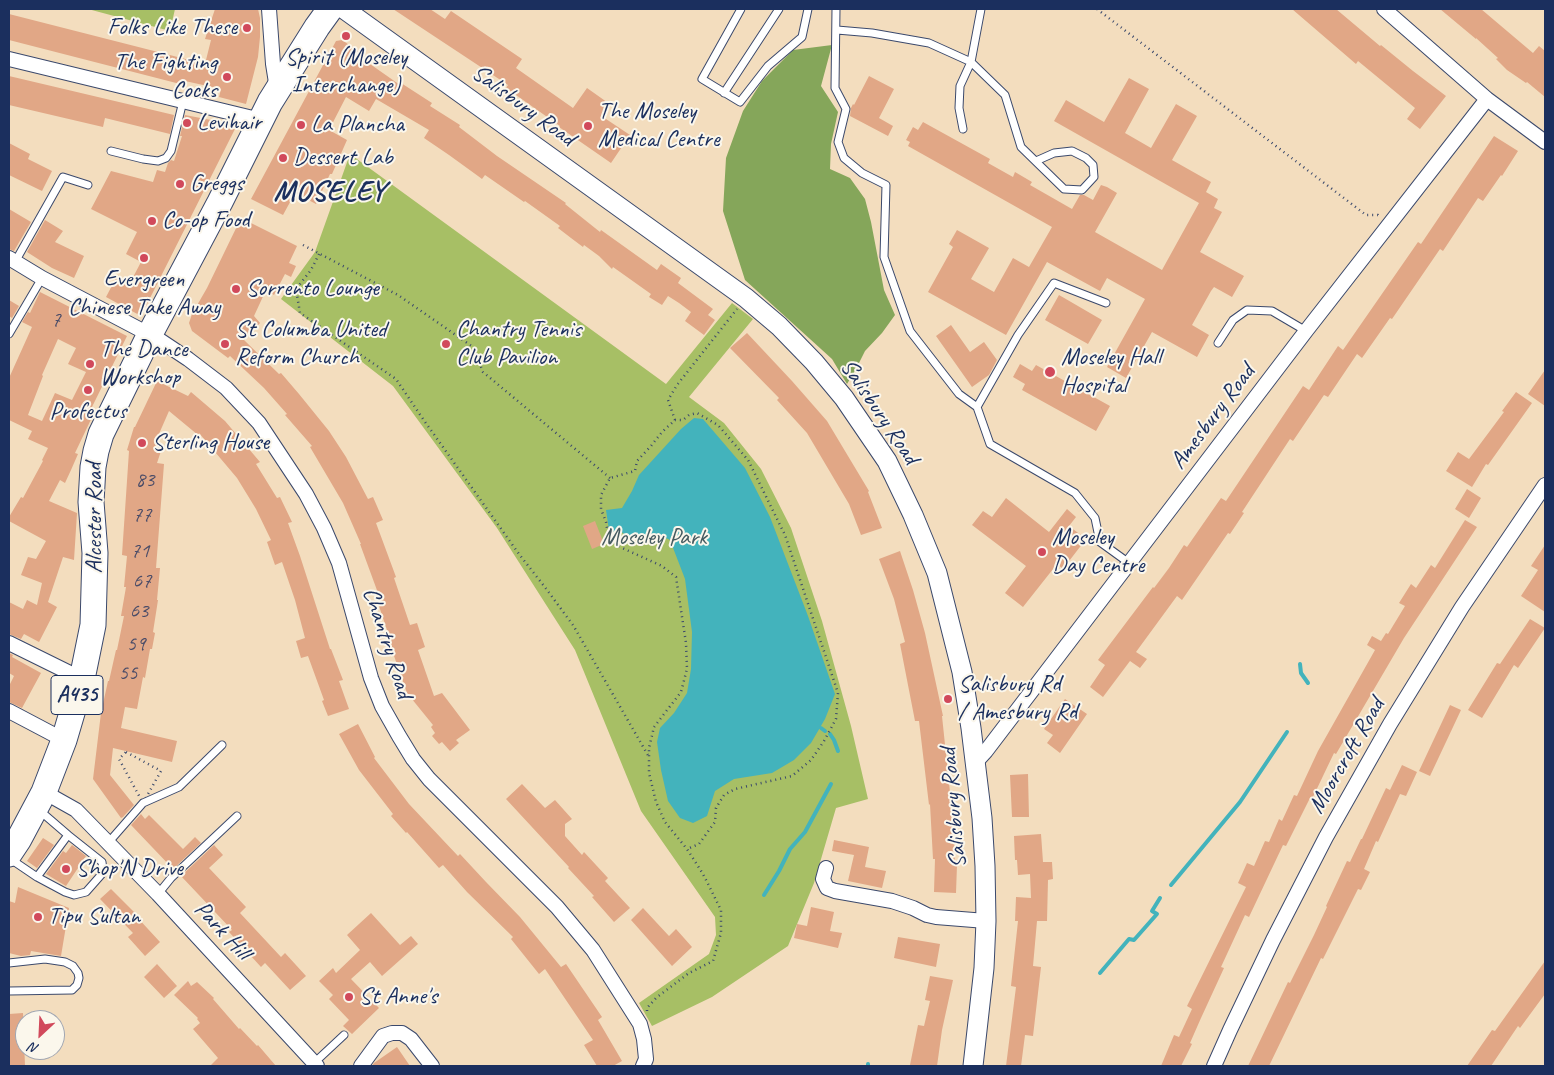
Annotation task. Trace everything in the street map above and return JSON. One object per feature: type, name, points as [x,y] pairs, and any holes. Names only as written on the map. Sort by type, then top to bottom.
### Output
[{"type":"highway","name":"Alcester Road","points":[[277,88],[290,52],[304,23],[315,9]]},
{"type":"highway","name":"Alcester Road","points":[[9,854],[40,800],[64,740],[82,679],[94,625],[95,553],[91,502],[96,451],[104,427],[277,88],[330,9]]},
{"type":"main road","name":"Salisbury Road","points":[[344,9],[746,298],[779,326],[814,362],[844,398],[887,462],[913,515],[939,583],[962,672],[972,728],[982,818],[986,920],[984,968],[973,1066]]},
{"type":"street","points":[[269,9],[273,64],[277,88]]},
{"type":"street","points":[[1384,9],[1487,98],[1545,142]]},
{"type":"street","points":[[9,59],[261,120]]},
{"type":"street","name":"Amesbury Road","points":[[975,763],[1487,98]]},
{"type":"street","name":"Chantry Road","points":[[12,260],[42,278],[150,334],[188,359],[226,388],[259,423],[306,494],[324,528],[339,562],[371,678],[382,706],[413,759],[430,779],[557,907],[593,950],[640,1024],[646,1059],[642,1066]]},
{"type":"street","name":"Moorcroft Road","points":[[1214,1066],[1273,940],[1326,836],[1390,724],[1462,607],[1545,485]]},
{"type":"street","points":[[9,642],[82,679]]},
{"type":"street","points":[[9,711],[64,740]]},
{"type":"street","name":"Park Hill","points":[[40,800],[76,810],[158,894],[316,1064]]},
{"type":"street","points":[[826,868],[824,880],[827,888],[835,891],[892,901],[936,917],[986,920]]},
{"type":"street","points":[[361,1066],[383,1036],[392,1033],[402,1033],[411,1039],[432,1066]]},
{"type":"lane","points":[[741,9],[702,79],[740,102],[768,66],[802,37],[808,9]]},
{"type":"lane","points":[[724,93],[779,9]]},
{"type":"lane","points":[[836,9],[836,88],[846,108],[838,142],[844,158],[862,172],[886,185],[884,256],[910,331],[960,394],[977,407],[990,444],[1076,492],[1095,518],[1100,542],[1129,563]]},
{"type":"lane","points":[[963,129],[960,108],[960,86],[970,62],[980,9]]},
{"type":"lane","points":[[836,30],[872,33],[929,43],[970,62],[1005,95],[1021,147],[1064,189],[1082,190],[1094,177],[1093,165],[1086,158],[1072,151],[1054,153],[1036,161]]},
{"type":"lane","points":[[111,151],[158,161],[166,158],[171,151],[183,101]]},
{"type":"lane","points":[[12,260],[63,176],[88,185]]},
{"type":"lane","points":[[9,334],[42,278]]},
{"type":"lane","points":[[977,407],[1018,335],[1054,283],[1106,303]]},
{"type":"lane","points":[[1218,343],[1233,320],[1247,310],[1272,311],[1306,331]]},
{"type":"lane","points":[[108,842],[143,803],[179,787],[222,745]]},
{"type":"lane","points":[[9,858],[36,877],[74,895],[86,892],[103,870],[102,862],[68,835],[40,800]]},
{"type":"lane","points":[[158,894],[171,878],[237,816]]},
{"type":"lane","points":[[36,877],[68,835]]},
{"type":"lane","points":[[9,963],[45,959],[60,961],[73,966],[79,978],[77,985],[72,990],[9,991]]},
{"type":"lane","points":[[316,1064],[344,1035]]},
{"type":"path","points":[[1097,9],[1366,215],[1378,215],[1390,224]]},
{"type":"path","points":[[303,245],[398,295],[473,347],[483,372],[610,478]]},
{"type":"path","points":[[319,254],[311,270],[296,289],[300,314],[396,379],[513,546],[573,626],[649,757]]},
{"type":"path","points":[[675,420],[668,400],[677,385],[746,298]]},
{"type":"path","points":[[640,1024],[648,1019],[647,1008],[656,998],[689,972],[713,960],[721,933],[721,910],[703,874],[687,849],[665,822],[656,802],[649,773],[649,748],[654,727],[681,692],[687,669],[685,635],[676,577],[662,566],[609,540],[606,522],[601,509],[601,495],[610,478],[635,471],[637,461],[675,420],[682,420],[697,412],[718,425],[748,460],[785,535],[838,692],[836,719],[811,760],[792,776],[735,789],[724,795],[716,808],[715,822],[699,844],[687,849]]},
{"type":"path","points":[[126,752],[161,771],[143,803],[119,759],[126,752]]},
{"type":"green space","points":[[88,9],[175,9],[170,31]]},
{"type":"green space","points":[[832,45],[821,86],[838,112],[831,144],[830,169],[850,178],[865,199],[884,290],[895,315],[882,333],[865,351],[847,384],[832,359],[745,280],[723,211],[726,158],[743,111],[762,81],[793,50]]},
{"type":"green space","name":"Moseley Park","points":[[350,154],[666,384],[732,303],[753,319],[689,397],[724,423],[761,469],[791,528],[822,621],[851,726],[868,799],[836,808],[814,883],[788,946],[712,997],[652,1026],[639,1003],[709,954],[716,935],[715,917],[641,811],[575,650],[497,528],[393,386],[281,299],[315,252]]},
{"type":"water","points":[[694,418],[703,419],[745,468],[770,517],[808,616],[835,694],[825,719],[811,743],[794,760],[772,773],[734,779],[715,791],[707,816],[693,823],[680,818],[668,801],[657,742],[660,728],[674,713],[687,693],[691,669],[692,632],[685,579],[670,540],[658,534],[616,542],[624,534],[618,529],[610,537],[606,510],[622,508],[639,475],[681,429]]},
{"type":"building","points":[[215,9],[258,9],[260,37],[258,57],[246,104],[219,97],[221,89],[185,81],[184,85],[9,40],[9,14],[205,64],[211,40],[205,39]]},
{"type":"building","points":[[393,9],[430,9],[445,19],[451,11],[522,59],[516,68],[573,108],[587,88],[611,105],[603,117],[630,135],[611,163],[506,88],[508,85]]},
{"type":"building","points":[[1292,9],[1336,9],[1380,46],[1446,96],[1420,129],[1407,119],[1415,108],[1358,61],[1356,64]]},
{"type":"building","points":[[1440,9],[1481,9],[1533,53],[1539,46],[1545,51],[1545,97],[1527,82],[1507,70],[1496,59],[1498,58]]},
{"type":"building","points":[[342,40],[372,61],[370,64],[400,85],[401,83],[432,103],[430,106],[460,125],[459,127],[497,156],[566,203],[600,232],[601,230],[657,270],[661,264],[681,278],[678,283],[713,309],[708,315],[715,320],[704,335],[685,321],[691,312],[679,303],[668,296],[662,305],[649,297],[651,294],[613,267],[612,269],[599,256],[584,245],[583,247],[558,228],[560,226],[525,201],[485,175],[482,179],[424,138],[429,130],[376,99],[369,111],[346,97],[329,130],[347,140],[316,204],[295,193],[283,215],[251,199],[336,41]]},
{"type":"building","points":[[9,76],[174,115],[170,134],[105,118],[103,127],[9,105]]},
{"type":"building","points":[[869,76],[894,89],[879,118],[893,126],[888,136],[850,116],[851,108]]},
{"type":"building","points":[[1129,78],[1149,89],[1125,133],[1151,148],[1176,104],[1197,116],[1172,160],[1211,182],[1206,192],[1218,199],[1214,208],[1222,212],[1200,252],[1244,276],[1232,297],[1214,287],[1211,291],[1192,325],[1209,335],[1197,357],[1152,332],[1126,378],[1107,367],[1145,299],[1107,278],[1100,291],[1047,262],[1006,335],[928,292],[953,247],[949,244],[957,230],[989,248],[971,279],[994,292],[1013,258],[1029,267],[1052,227],[908,146],[910,142],[906,140],[913,127],[918,130],[923,122],[990,159],[988,163],[1013,177],[1015,172],[1032,182],[1030,185],[1072,209],[1080,195],[1093,200],[1101,185],[1107,187],[1117,193],[1095,232],[1162,270],[1199,203],[1054,121],[1066,100],[1104,122]]},
{"type":"building","points":[[185,115],[237,125],[141,316],[106,297],[117,276],[130,283],[141,262],[126,254],[137,232],[91,209],[111,171],[153,182],[157,170],[165,172],[168,163],[171,160],[174,161],[182,136],[180,136]]},
{"type":"building","points":[[1494,136],[1518,151],[1502,176],[1483,201],[1478,198],[1443,251],[1440,249],[1392,319],[1390,318],[1362,358],[1357,354],[1328,397],[1324,395],[1293,441],[1290,439],[1242,512],[1244,513],[1230,534],[1228,533],[1182,600],[1177,596],[1136,652],[1147,659],[1140,668],[1130,661],[1103,697],[1090,687],[1105,665],[1098,660],[1169,568],[1184,545],[1187,547],[1221,498],[1226,501],[1303,386],[1309,390],[1338,346],[1343,350],[1418,242],[1421,244]]},
{"type":"building","points":[[9,143],[30,154],[28,159],[52,171],[42,191],[9,175]]},
{"type":"building","points":[[9,209],[31,222],[14,251],[9,249]]},
{"type":"building","points":[[241,218],[297,246],[289,263],[296,266],[291,277],[285,274],[274,295],[266,290],[254,316],[260,323],[244,340],[279,374],[281,373],[299,394],[329,431],[346,457],[368,499],[373,497],[383,520],[376,523],[396,577],[394,578],[410,625],[417,623],[425,647],[418,650],[434,696],[442,693],[470,730],[456,740],[459,743],[450,751],[442,742],[439,744],[432,736],[435,733],[431,727],[433,725],[407,693],[386,633],[388,633],[375,594],[378,593],[361,544],[343,503],[310,447],[312,446],[264,388],[230,356],[228,358],[192,331],[189,323],[192,314],[207,288]]},
{"type":"building","points":[[45,220],[63,231],[55,242],[84,256],[74,278],[52,268],[27,252]]},
{"type":"building","points":[[40,292],[127,336],[91,409],[95,411],[75,453],[78,454],[65,483],[60,480],[49,501],[77,513],[74,560],[63,557],[48,602],[57,607],[39,642],[24,634],[21,639],[9,634],[9,602],[23,609],[27,600],[37,605],[42,583],[21,575],[28,557],[36,559],[46,541],[9,521],[9,517],[21,497],[23,498],[48,448],[28,439],[32,431],[9,420],[9,378],[32,327],[22,322],[28,312],[30,313]],"holes":[[[58,339],[76,348],[68,364],[86,372],[72,400],[55,393],[42,421],[28,415],[42,375]]]},
{"type":"building","points":[[1059,295],[1102,320],[1088,344],[1045,320]]},
{"type":"building","points":[[9,300],[19,306],[12,318],[9,316]]},
{"type":"building","points":[[951,325],[970,352],[984,342],[997,360],[989,375],[972,387],[936,336]]},
{"type":"building","points":[[747,333],[827,421],[869,491],[882,528],[861,535],[849,504],[807,433],[777,400],[779,398],[730,348]]},
{"type":"building","points":[[1020,364],[1032,371],[1036,365],[1110,406],[1096,431],[1022,390],[1025,384],[1013,377]]},
{"type":"building","points":[[1545,370],[1545,406],[1528,394]]},
{"type":"building","points":[[157,381],[188,396],[191,392],[225,421],[260,462],[256,464],[277,498],[280,497],[292,522],[288,523],[330,649],[343,680],[339,681],[349,709],[328,716],[308,656],[301,658],[296,641],[305,638],[295,600],[282,562],[275,565],[267,542],[271,540],[256,509],[237,478],[199,433],[198,435],[169,411],[155,443],[163,445],[157,463],[164,464],[156,568],[160,568],[153,632],[155,633],[145,678],[143,677],[137,709],[125,707],[121,728],[177,741],[172,762],[113,748],[110,775],[134,805],[121,818],[93,779],[101,713],[124,616],[121,616],[126,587],[124,587],[127,556],[122,555],[129,451],[127,450],[134,427]]},
{"type":"building","points":[[1516,392],[1532,403],[1488,465],[1486,464],[1472,487],[1446,471],[1458,452],[1469,459],[1504,412],[1502,411]]},
{"type":"building","points":[[1467,489],[1481,498],[1469,518],[1455,509]]},
{"type":"building","name":"Moseley Day Centre","points":[[1006,498],[1049,532],[1067,509],[1076,517],[1069,526],[1086,539],[1063,569],[1057,564],[1023,607],[1005,593],[1026,566],[972,525],[983,511],[992,517]]},
{"type":"building","points":[[1465,520],[1477,527],[1404,638],[1336,754],[1334,753],[1312,799],[1310,798],[1286,846],[1283,845],[1249,917],[1245,915],[1221,967],[1224,968],[1181,1066],[1161,1066],[1174,1035],[1179,1037],[1192,1009],[1187,1006],[1246,887],[1238,883],[1247,863],[1254,866],[1265,841],[1269,842],[1279,819],[1282,821],[1294,795],[1297,796],[1318,751],[1375,650],[1367,645],[1372,636],[1381,641],[1386,633],[1388,634],[1405,606],[1399,603],[1411,584],[1416,588],[1431,565],[1435,568]]},
{"type":"building","points":[[595,521],[604,544],[592,549],[583,526]]},
{"type":"building","points":[[1545,545],[1545,612],[1521,596],[1538,570],[1531,566]]},
{"type":"building","points":[[900,551],[925,633],[943,716],[955,865],[957,865],[956,893],[934,892],[935,859],[933,859],[930,804],[919,721],[915,721],[900,644],[905,642],[894,599],[879,559]]},
{"type":"building","points":[[1530,619],[1545,628],[1518,668],[1514,665],[1482,718],[1468,710],[1497,663],[1500,664]]},
{"type":"building","points":[[9,653],[13,655],[12,657],[41,673],[22,708],[9,702],[9,686],[14,676],[9,673]]},
{"type":"building","points":[[1065,699],[1087,714],[1060,753],[1047,743],[1053,735],[1044,729]]},
{"type":"building","points":[[1450,705],[1461,710],[1430,776],[1419,771]]},
{"type":"building","points":[[358,724],[374,758],[409,804],[520,917],[561,967],[566,964],[602,1017],[598,1020],[622,1061],[613,1066],[597,1066],[584,1045],[593,1040],[545,969],[539,974],[511,939],[513,937],[467,892],[443,865],[439,868],[391,816],[393,814],[359,770],[339,734]]},
{"type":"building","points":[[1402,765],[1417,772],[1406,796],[1400,794],[1378,842],[1376,841],[1364,869],[1370,872],[1361,890],[1358,889],[1323,959],[1321,958],[1269,1066],[1248,1066],[1288,982],[1290,983],[1314,935],[1347,861],[1350,862],[1386,788],[1390,790]]},
{"type":"building","points":[[1028,774],[1029,817],[1012,817],[1010,775]]},
{"type":"building","points":[[522,784],[545,808],[555,800],[572,819],[565,824],[565,836],[582,855],[584,852],[608,878],[605,881],[630,908],[614,922],[569,867],[506,799]]},
{"type":"building","points":[[141,814],[145,819],[149,815],[183,849],[195,837],[201,843],[173,869],[131,825]]},
{"type":"building","points":[[1041,834],[1043,862],[1052,862],[1053,879],[1048,880],[1047,921],[1037,921],[1033,966],[1041,967],[1033,1036],[1025,1035],[1021,1066],[1006,1066],[1016,987],[1011,986],[1018,921],[1015,921],[1016,897],[1031,898],[1030,874],[1018,875],[1014,836]]},
{"type":"building","points":[[43,838],[54,845],[37,868],[27,861]]},
{"type":"building","points":[[834,840],[869,847],[865,867],[886,871],[882,888],[848,881],[854,855],[832,851]]},
{"type":"building","points":[[72,845],[86,856],[66,886],[46,874],[63,851],[66,853]]},
{"type":"building","points":[[214,845],[223,855],[209,868],[246,907],[240,913],[281,957],[285,953],[306,976],[290,990],[265,963],[261,967],[229,932],[232,930],[181,876]]},
{"type":"building","name":"Tipu Sultan","points":[[18,887],[69,908],[61,956],[31,951],[30,955],[21,956],[9,953],[9,901],[15,903]]},
{"type":"building","points":[[111,889],[160,942],[145,956],[128,937],[133,933],[100,899]]},
{"type":"building","points":[[811,907],[834,912],[830,931],[842,933],[838,948],[794,938],[797,924],[807,926]]},
{"type":"building","points":[[643,908],[669,936],[676,929],[692,947],[672,966],[631,920]]},
{"type":"building","points":[[371,913],[400,945],[411,936],[418,944],[382,976],[370,962],[351,979],[379,1008],[352,1034],[343,1026],[349,1020],[329,999],[333,995],[319,981],[333,968],[336,973],[360,950],[347,935]]},
{"type":"building","points":[[898,937],[940,944],[936,967],[894,958]]},
{"type":"building","points":[[1545,961],[1545,994],[1520,1028],[1518,1026],[1491,1066],[1467,1066],[1492,1030],[1495,1031]]},
{"type":"building","points":[[157,964],[177,986],[164,998],[144,977]]},
{"type":"building","points":[[930,976],[953,980],[942,1030],[937,1066],[910,1065],[918,1025],[924,1026],[930,1001],[925,1000]]},
{"type":"building","points":[[188,981],[191,986],[197,982],[214,998],[239,1029],[258,1045],[276,1066],[210,1066],[218,1058],[193,1029],[200,1023],[198,1018],[174,995]]},
{"type":"building","points":[[9,1014],[15,1014],[15,1060],[25,1060],[25,1066],[9,1066]]},
{"type":"building","points":[[397,1047],[410,1066],[372,1066],[374,1063]]},
{"type":"waterway","points":[[1300,664],[1301,673],[1308,683]]},
{"type":"waterway","points":[[821,728],[825,731]]},
{"type":"waterway","points":[[1171,885],[1240,802],[1287,732]]},
{"type":"waterway","points":[[830,734],[838,751]]},
{"type":"waterway","points":[[764,895],[790,849],[805,832],[831,784]]},
{"type":"waterway","points":[[1100,973],[1129,939],[1134,940],[1157,914],[1152,911],[1160,898]]},
{"type":"place","name":"Folks Like These","points":[[247,28]]},
{"type":"place","name":"Spirit (Moseley Interchange)","points":[[346,36]]},
{"type":"place","name":"The Fighting Cocks","points":[[227,77]]},
{"type":"place","name":"Levihair","points":[[187,123]]},
{"type":"place","name":"La Plancha","points":[[301,125]]},
{"type":"place","name":"The Moseley Medical Centre","points":[[588,126]]},
{"type":"place","name":"Dessert Lab","points":[[283,158]]},
{"type":"place","name":"Greggs","points":[[180,184]]},
{"type":"place","name":"Co-op Food","points":[[152,221]]},
{"type":"place","name":"Evergreen Chinese Take Away","points":[[144,258]]},
{"type":"place","name":"Sorrento Lounge","points":[[236,289]]},
{"type":"place","name":"St Columba United Reform Church","points":[[225,344]]},
{"type":"place","name":"Chantry Tennis Club Pavilion","points":[[446,344]]},
{"type":"place","name":"The Dance Workshop","points":[[90,364]]},
{"type":"place","name":"Moseley Hall Hospital","points":[[1050,372]]},
{"type":"place","name":"Profectus","points":[[88,390]]},
{"type":"place","name":"Sterling House","points":[[142,443]]},
{"type":"place","name":"Moseley Day Centre","points":[[1042,552]]},
{"type":"place","name":"Salisbury Rd / Amesbury Rd","points":[[948,699]]},
{"type":"place","name":"Shop'N Drive","points":[[66,869]]},
{"type":"place","name":"Tipu Sultan","points":[[38,917]]},
{"type":"place","name":"St Anne's","points":[[349,997]]},
{"type":"district","name":"MOSELEY","points":[[330,192]]}]
